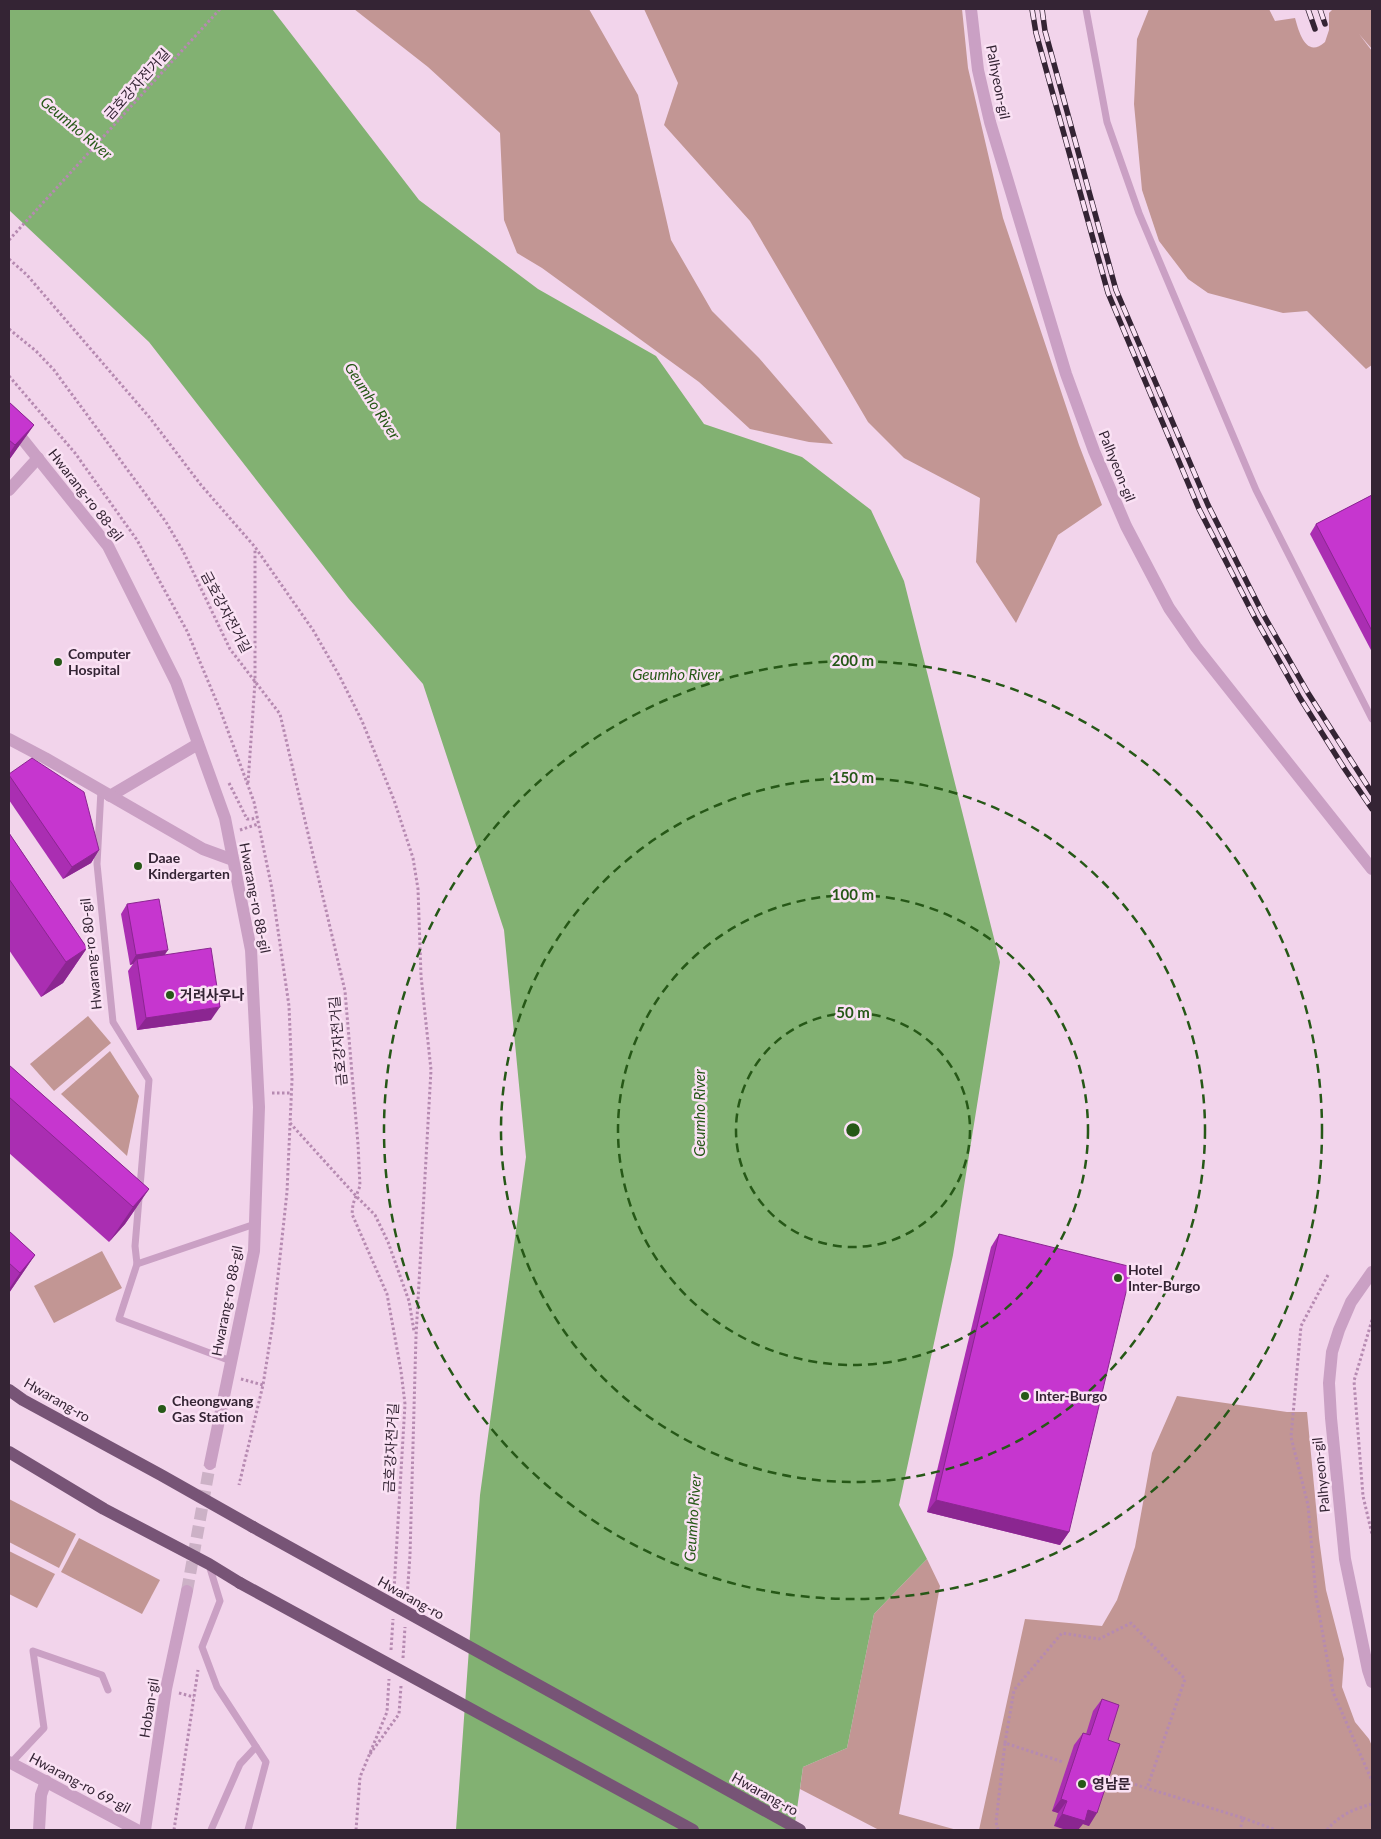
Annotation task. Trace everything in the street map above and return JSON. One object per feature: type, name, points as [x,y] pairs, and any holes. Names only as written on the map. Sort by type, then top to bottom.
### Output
[{"type":"main road","name":"Hwarang-ro","points":[[9,1390],[800,1830]]},
{"type":"main road","points":[[9,1452],[104,1509],[209,1564],[240,1583],[693,1830]]},
{"type":"street","name":"Palhyeon-gil","points":[[971,9],[978,70],[993,132],[1066,374],[1094,451],[1126,526],[1169,608],[1196,647],[1372,869]]},
{"type":"street","name":"Hwarang-ro 88-gil","points":[[9,424],[108,546],[176,682],[224,818],[251,950],[258,1094],[254,1251],[210,1464]]},
{"type":"street","points":[[9,490],[38,458]]},
{"type":"street","points":[[9,739],[203,849],[233,860]]},
{"type":"street","points":[[105,793],[198,744]]},
{"type":"street","name":"Palhyeon-gil","points":[[1372,1272],[1351,1302],[1339,1330],[1332,1352],[1329,1383],[1345,1558],[1372,1682]]},
{"type":"street","name":"Hoban-gil","points":[[145,1830],[166,1689],[187,1591]]},
{"type":"street","name":"Hwarang-ro 69-gil","points":[[10,1762],[138,1830]]},
{"type":"street","points":[[39,1830],[41,1795],[46,1782]]},
{"type":"lane","points":[[1086,9],[1107,122],[1139,213],[1256,490],[1372,719]]},
{"type":"lane","name":"Hwarang-ro 80-gil","points":[[105,793],[96,864],[113,1022],[149,1080],[135,1246],[137,1264]]},
{"type":"lane","points":[[231,1361],[119,1318],[137,1264],[255,1224]]},
{"type":"lane","points":[[209,1564],[220,1601],[202,1647],[217,1687],[266,1762],[248,1830]]},
{"type":"lane","points":[[10,1762],[44,1728],[33,1651],[102,1675],[108,1690]]},
{"type":"lane","points":[[211,1830],[240,1764],[256,1747]]},
{"type":"path","name":"금호강자전거길","points":[[9,240],[220,9]]},
{"type":"path","points":[[9,259],[26,275],[150,418],[201,484],[255,547],[313,630],[362,721],[394,800],[413,858],[418,889],[421,976],[431,1070],[416,1336],[407,1604]]},
{"type":"path","name":"금호강자전거길","points":[[9,329],[36,351],[54,370],[166,522],[183,551],[230,649],[280,714],[345,991],[360,1186],[353,1204],[352,1214],[387,1294],[395,1329],[405,1404],[394,1596]]},
{"type":"path","points":[[9,376],[75,453],[137,540],[187,631],[221,712],[254,802],[272,889],[288,1006],[291,1093],[287,1192],[273,1322],[263,1385],[239,1485]]},
{"type":"path","points":[[248,786],[255,682],[255,547]]},
{"type":"path","points":[[258,1094],[291,1093]]},
{"type":"path","points":[[290,1122],[375,1215],[388,1242],[409,1301],[416,1336]]},
{"type":"path","points":[[1328,1274],[1301,1326],[1291,1437],[1308,1505],[1316,1596],[1333,1692],[1372,1781]]},
{"type":"path","points":[[1372,1320],[1354,1381],[1363,1496],[1372,1534]]},
{"type":"path","points":[[228,1375],[263,1385]]},
{"type":"path","points":[[391,1654],[393,1615]]},
{"type":"path","points":[[998,1830],[996,1822],[1005,1743],[1014,1690],[1062,1633],[1099,1638],[1131,1623],[1185,1680],[1147,1788]]},
{"type":"path","points":[[403,1664],[406,1624]]},
{"type":"path","points":[[174,1830],[202,1647]]},
{"type":"path","points":[[356,1830],[360,1777],[387,1712],[390,1673]]},
{"type":"path","points":[[370,1754],[399,1714],[402,1684]]},
{"type":"path","points":[[1005,1743],[1063,1762]]},
{"type":"path","points":[[1111,1777],[1276,1830]]},
{"type":"path","points":[[1327,1830],[1335,1820],[1356,1808],[1372,1804]]},
{"type":"path","points":[[1240,1830],[1243,1818]]},
{"type":"shaded area","points":[[354,9],[589,9],[638,95],[671,240],[712,311],[759,358],[833,444],[809,442],[750,429],[699,382],[542,268],[517,253],[504,220],[500,133],[428,67]]},
{"type":"shaded area","points":[[644,9],[962,9],[968,68],[1003,218],[1079,445],[1102,505],[1058,535],[1016,623],[976,562],[980,498],[904,458],[868,422],[750,221],[664,125],[678,83]]},
{"type":"shaded area","points":[[1149,9],[1269,9],[1275,21],[1295,18],[1304,42],[1308,46],[1313,47],[1325,42],[1329,30],[1329,13],[1333,9],[1372,9],[1372,49],[1359,34],[1372,51],[1372,365],[1366,369],[1307,311],[1283,313],[1208,293],[1188,279],[1159,241],[1142,190],[1134,104],[1137,39]]},
{"type":"shaded area","points":[[88,1016],[111,1043],[54,1091],[30,1064]]},
{"type":"shaded area","points":[[110,1051],[139,1096],[127,1156],[61,1094]]},
{"type":"shaded area","points":[[102,1251],[122,1288],[54,1323],[34,1286]]},
{"type":"shaded area","points":[[1177,1396],[1287,1412],[1307,1412],[1326,1590],[1344,1659],[1342,1687],[1355,1722],[1369,1739],[1372,1746],[1372,1830],[979,1830],[1025,1619],[1102,1626],[1117,1600],[1135,1547],[1152,1453]]},
{"type":"shaded area","points":[[9,1499],[76,1534],[59,1568],[9,1542]]},
{"type":"shaded area","points":[[79,1538],[160,1580],[142,1614],[61,1572]]},
{"type":"shaded area","points":[[9,1551],[55,1574],[37,1608],[9,1594]]},
{"type":"shaded area","points":[[927,1559],[940,1586],[899,1814],[957,1830],[879,1830],[800,1789],[803,1767],[847,1748],[874,1614]]},
{"type":"water","name":"Geumho River","points":[[9,9],[272,9],[419,200],[538,289],[656,356],[704,424],[802,457],[871,510],[904,581],[1000,962],[953,1255],[899,1505],[927,1559],[874,1614],[847,1748],[803,1767],[794,1830],[456,1830],[480,1495],[526,1157],[504,930],[423,684],[349,599],[149,342],[9,210]]},
{"type":"building","points":[[9,402],[34,425],[15,445],[9,440]]},
{"type":"building","points":[[1372,495],[1372,631],[1316,524]]},
{"type":"building","points":[[32,758],[84,792],[99,850],[72,867],[9,775]]},
{"type":"building","points":[[9,833],[87,948],[66,962],[9,879]]},
{"type":"building","points":[[159,899],[168,950],[136,955],[127,904]]},
{"type":"building","name":"거려사우나","points":[[211,948],[220,1007],[146,1018],[137,959]]},
{"type":"building","points":[[9,1065],[149,1189],[133,1207],[9,1097]]},
{"type":"building","points":[[9,1231],[35,1255],[20,1273],[9,1263]]},
{"type":"building","name":"Inter-Burgo","points":[[999,1234],[1132,1267],[1069,1532],[936,1500]]},
{"type":"building","name":"영남문","points":[[1102,1699],[1119,1705],[1108,1740],[1120,1744],[1097,1813],[1088,1810],[1085,1821],[1062,1814],[1067,1801],[1061,1799],[1083,1733],[1090,1735]]},
{"type":"tunnel","points":[[187,1591],[210,1464]]},
{"type":"railway","points":[[1032,9],[1036,33],[1108,293],[1199,509],[1255,618],[1300,698],[1372,809]]},
{"type":"railway","points":[[1042,9],[1045,31],[1116,290],[1208,505],[1263,614],[1308,693],[1372,793]]},
{"type":"railway","points":[[1308,9],[1315,29]]},
{"type":"railway","points":[[1320,9],[1325,24]]},
{"type":"place","name":"Computer Hospital","points":[[58,662]]},
{"type":"place","name":"Daae Kindergarten","points":[[138,866]]},
{"type":"place","name":"거려사우나","points":[[170,995]]},
{"type":"place","name":"Hotel Inter-Burgo","points":[[1118,1278]]},
{"type":"place","name":"Inter-Burgo","points":[[1025,1396]]},
{"type":"place","name":"Cheongwang Gas Station","points":[[162,1409]]},
{"type":"place","name":"영남문","points":[[1082,1784]]}]
